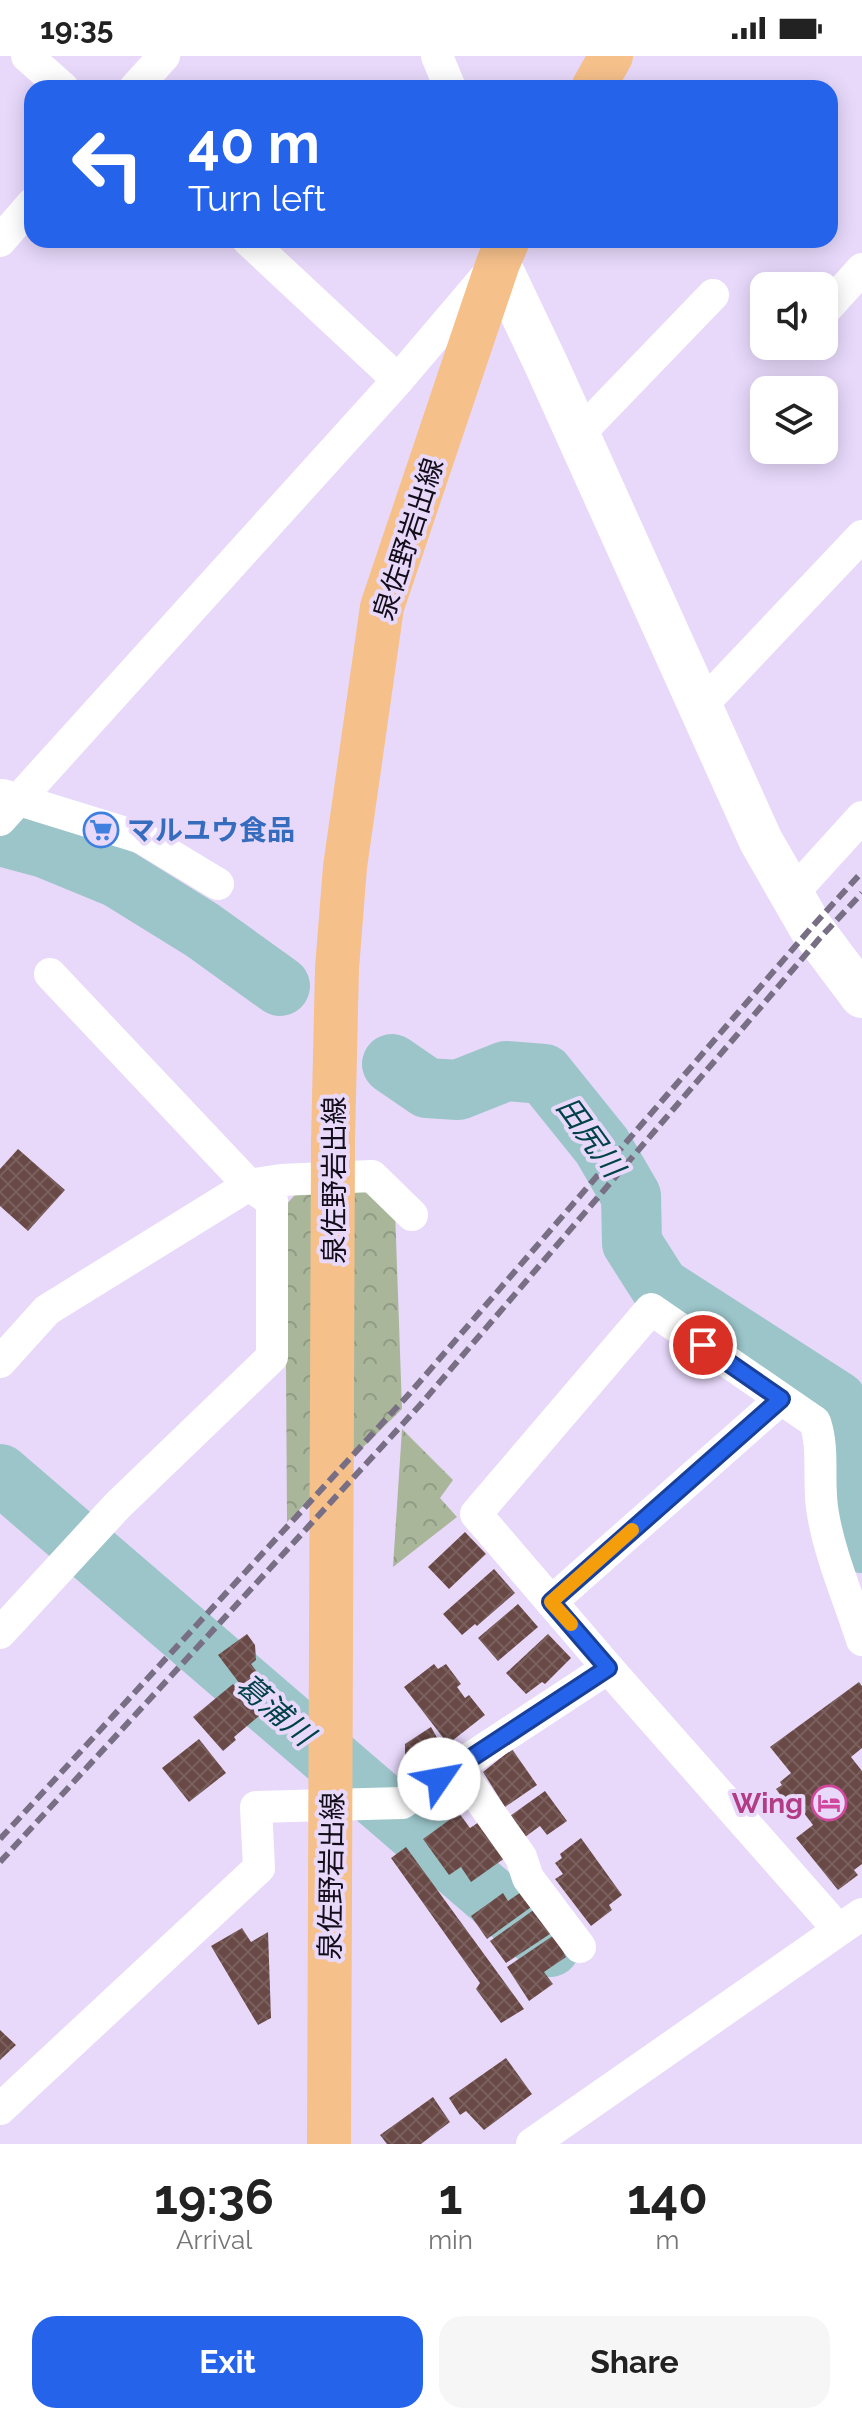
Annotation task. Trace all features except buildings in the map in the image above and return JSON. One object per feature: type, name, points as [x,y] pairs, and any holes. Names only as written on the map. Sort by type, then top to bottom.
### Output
[{"type":"main road","points":[[598,80],[611,56]]},
{"type":"main road","name":"泉佐野岩出線","points":[[329,2144],[333,1141],[337,968],[345,867],[382,607],[503,252]]},
{"type":"street","points":[[27,56],[54,80]]},
{"type":"street","points":[[142,80],[164,56]]},
{"type":"street","points":[[437,56],[447,80]]},
{"type":"street","points":[[0,241],[24,213]]},
{"type":"street","points":[[257,248],[398,380]]},
{"type":"street","points":[[218,884],[142,838],[7,805],[398,380],[503,252],[578,435],[761,841],[811,928],[862,996]]},
{"type":"street","points":[[838,296],[862,269]]},
{"type":"street","points":[[578,435],[713,295]]},
{"type":"street","points":[[700,707],[862,536]]},
{"type":"street","points":[[791,895],[862,817]]},
{"type":"street","points":[[0,1633],[117,1506],[272,1357],[272,1201],[249,1185],[50,974]]},
{"type":"street","points":[[0,1362],[47,1310],[249,1185],[281,1180],[372,1176],[412,1215]]},
{"type":"street","points":[[532,2144],[853,1927],[608,1668],[476,1514],[651,1309],[815,1422],[822,1441],[819,1492],[825,1526],[862,1640]]},
{"type":"street","points":[[551,1602],[781,1399]]},
{"type":"street","points":[[0,2109],[259,1868],[256,1807],[402,1803],[608,1668]]},
{"type":"street","points":[[457,1767],[521,1857],[528,1878],[580,1947]]},
{"type":"green space","points":[[368,1177],[395,1210],[402,1409],[287,1522],[285,1206],[310,1178]]},
{"type":"green space","points":[[402,1429],[453,1480],[440,1498],[457,1517],[393,1567]]},
{"type":"waterway","name":"田尻川","points":[[0,836],[45,848],[118,878],[202,930],[280,986]]},
{"type":"waterway","name":"田尻川","points":[[392,1064],[427,1088],[458,1090],[506,1071],[544,1074],[602,1146],[631,1196],[632,1243],[660,1287],[837,1401],[854,1431],[849,1491],[862,1543]]},
{"type":"waterway","name":"葛浦川","points":[[0,1474],[550,1947]]},
{"type":"railway","points":[[0,1839],[410,1393],[862,872]]},
{"type":"railway","points":[[0,1862],[421,1404],[819,939],[862,893]]},
{"type":"slow traffic","points":[[571,1624],[551,1602],[632,1530]]},
{"type":"place","name":"マルユウ食品","points":[[101,830]]},
{"type":"place","name":"Wing","points":[[829,1803]]},
{"type":"route","points":[[439,1779],[608,1668],[551,1602],[781,1399],[703,1345]]}]
